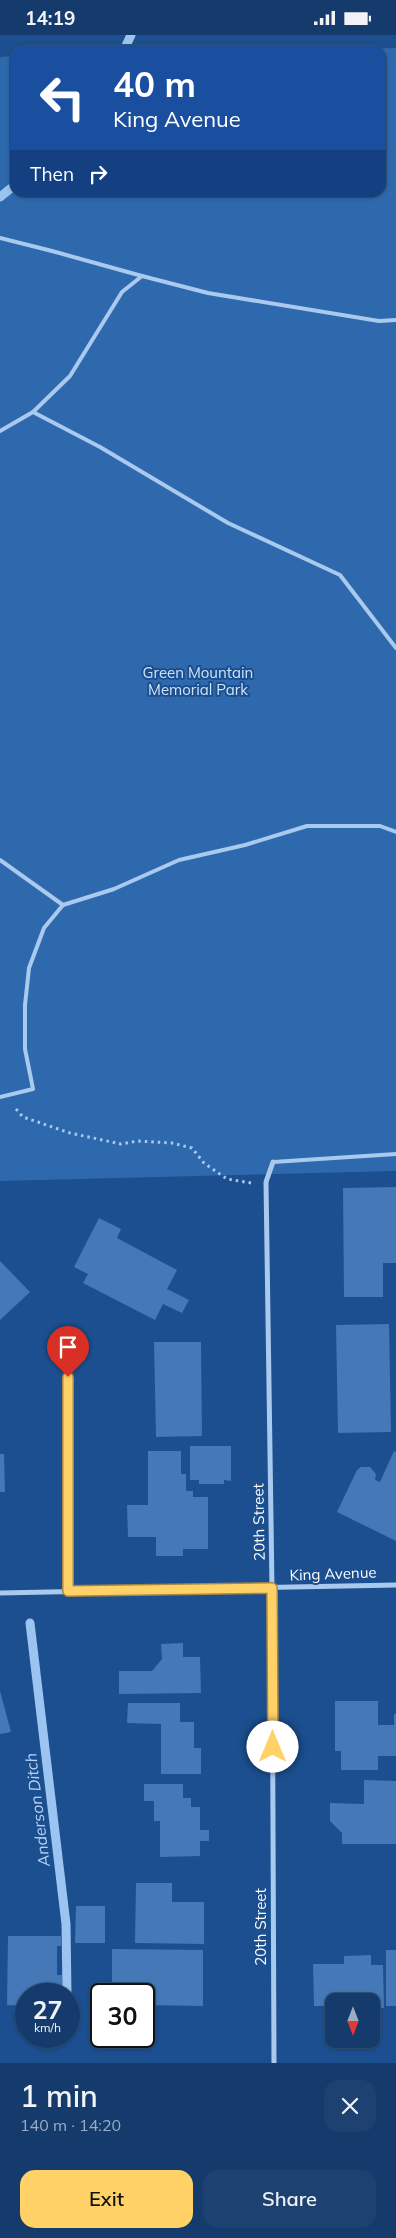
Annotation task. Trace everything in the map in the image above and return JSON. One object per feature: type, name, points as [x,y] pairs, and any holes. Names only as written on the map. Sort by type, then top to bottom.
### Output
[{"type":"street","name":"20th Street","points":[[273,1162],[266,1182],[272,1588],[274,2063]]},
{"type":"street","points":[[68,1377],[68,1591]]},
{"type":"street","name":"King Avenue","points":[[0,1593],[396,1585]]},
{"type":"lane","points":[[0,238],[208,293],[379,321],[396,320]]},
{"type":"lane","points":[[0,431],[33,412],[70,376],[122,292],[142,276]]},
{"type":"lane","points":[[33,412],[100,447],[228,523],[340,575],[396,648]]},
{"type":"lane","points":[[0,1097],[33,1089],[25,1049],[25,1005],[29,968],[44,928],[64,905],[114,889],[180,860],[245,845],[307,825],[380,825],[396,832]]},
{"type":"lane","points":[[0,860],[64,905]]},
{"type":"lane","points":[[273,1162],[396,1154]]},
{"type":"path","points":[[6,1097],[23,1117],[70,1133],[122,1144],[138,1141],[172,1143],[185,1146],[192,1148],[204,1163],[227,1179],[255,1183],[266,1182]]},
{"type":"green space","name":"Green Mountain Memorial Park","points":[[386,48],[396,48],[396,1171],[0,1181],[0,57],[10,56],[10,197],[386,197]]},
{"type":"building","points":[[396,1187],[396,1263],[383,1263],[383,1297],[344,1297],[343,1188]]},
{"type":"building","points":[[99,1218],[121,1229],[117,1238],[177,1270],[167,1289],[189,1300],[182,1313],[163,1304],[155,1320],[83,1283],[88,1274],[74,1267]]},
{"type":"building","points":[[0,1261],[30,1292],[0,1320]]},
{"type":"building","points":[[389,1324],[391,1432],[338,1433],[336,1325]]},
{"type":"building","points":[[154,1342],[201,1342],[202,1436],[156,1437]]},
{"type":"building","points":[[190,1446],[231,1446],[231,1481],[224,1480],[224,1484],[199,1484],[199,1480],[190,1480]]},
{"type":"building","points":[[148,1451],[181,1451],[181,1474],[186,1474],[186,1491],[193,1491],[193,1497],[208,1497],[208,1549],[183,1549],[183,1556],[156,1556],[156,1537],[128,1537],[127,1505],[148,1505]]},
{"type":"building","points":[[394,1451],[396,1452],[396,1541],[337,1512],[357,1470],[361,1467],[370,1467],[376,1474],[375,1480],[380,1482]]},
{"type":"building","points":[[0,1454],[4,1454],[5,1492],[0,1492]]},
{"type":"building","points":[[183,1643],[183,1657],[200,1657],[201,1693],[119,1694],[119,1671],[152,1671],[162,1659],[161,1644]]},
{"type":"building","points":[[0,1691],[11,1732],[0,1734]]},
{"type":"building","points":[[335,1701],[378,1701],[378,1725],[394,1725],[394,1714],[396,1714],[396,1756],[378,1756],[378,1770],[341,1770],[341,1751],[335,1751]]},
{"type":"building","points":[[128,1703],[180,1703],[180,1722],[194,1722],[194,1748],[201,1748],[201,1774],[161,1774],[161,1724],[127,1723]]},
{"type":"building","points":[[364,1780],[396,1781],[396,1844],[342,1844],[342,1833],[330,1821],[330,1803],[364,1804]]},
{"type":"building","points":[[144,1784],[183,1784],[183,1798],[191,1798],[191,1807],[200,1807],[200,1830],[209,1830],[209,1841],[200,1841],[200,1856],[160,1857],[160,1821],[154,1821],[154,1801],[144,1801]]},
{"type":"building","points":[[136,1883],[172,1883],[172,1902],[204,1902],[204,1944],[135,1943]]},
{"type":"building","points":[[76,1906],[105,1906],[105,1943],[75,1943]]},
{"type":"building","points":[[8,1936],[61,1936],[61,1946],[57,1946],[57,1975],[62,1975],[62,1983],[15,1983],[15,2005],[7,2005]]},
{"type":"building","points":[[112,1949],[203,1950],[203,2006],[155,2005],[155,1983],[112,1983]]},
{"type":"building","points":[[386,1950],[396,1950],[396,2006],[386,2006]]},
{"type":"building","points":[[371,1955],[371,1965],[383,1965],[384,2008],[380,2008],[380,1993],[325,1993],[325,2006],[314,2006],[313,1964],[344,1964],[344,1956]]},
{"type":"waterway","points":[[126,45],[131,35]]},
{"type":"waterway","points":[[0,197],[10,189]]},
{"type":"waterway","name":"Anderson Ditch","points":[[30,1623],[66,1924],[67,1983]]},
{"type":"route","points":[[68,1377],[68,1591],[272,1588],[273,1747]]}]
